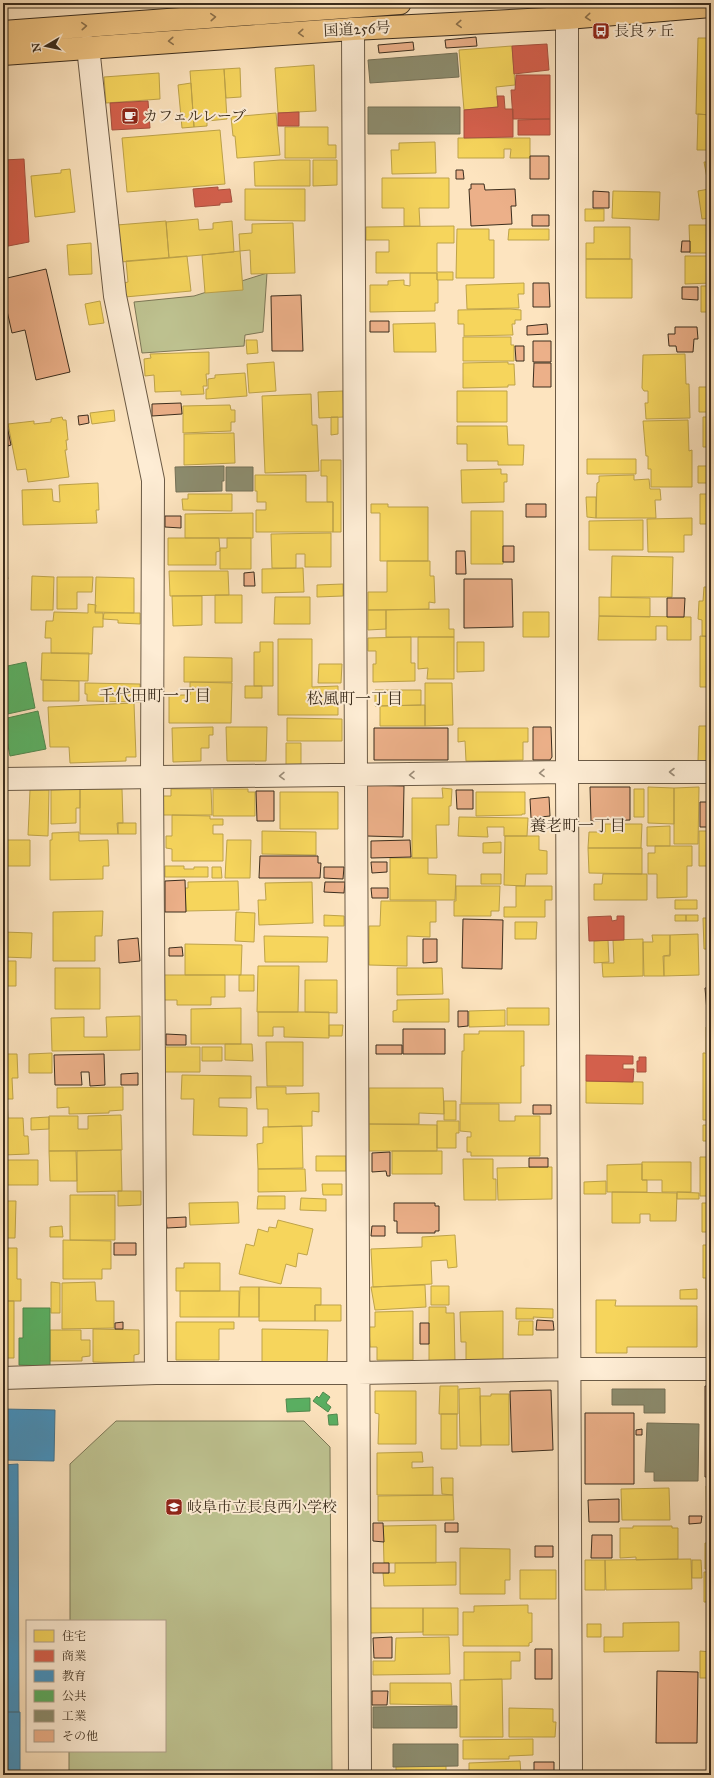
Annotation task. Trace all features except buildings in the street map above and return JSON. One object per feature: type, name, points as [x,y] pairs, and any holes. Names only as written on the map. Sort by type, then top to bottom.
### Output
[{"type":"highway","name":"国道256号","points":[[3,32],[400,3]]},
{"type":"highway","name":"国道256号","points":[[3,54],[353,29],[565,11],[711,6]]},
{"type":"street","points":[[565,11],[571,1775]]},
{"type":"street","points":[[353,29],[360,1775]]},
{"type":"street","points":[[88,47],[115,296],[153,480],[152,778],[156,1373]]},
{"type":"street","points":[[3,779],[356,776],[567,772],[711,772]]},
{"type":"street","points":[[3,1378],[156,1373],[358,1373],[570,1369],[711,1369]]},
{"type":"green space","points":[[267,273],[263,332],[245,335],[244,346],[142,353],[134,302],[194,296]]},
{"type":"green space","name":"岐阜市立長良西小学校","points":[[116,1421],[304,1421],[330,1447],[332,1775],[69,1775],[69,1752],[166,1752],[166,1620],[70,1620],[70,1464]]},
{"type":"place","name":"長良ヶ丘","points":[[601,31]]},
{"type":"place","name":"カフェルレーブ","points":[[130,116]]},
{"type":"place","name":"岐阜市立長良西小学校","points":[[174,1507]]},
{"type":"district","name":"千代田町一丁目","points":[[155,695]]},
{"type":"district","name":"松風町一丁目","points":[[355,698]]},
{"type":"district","name":"養老町一丁目","points":[[578,825]]}]
